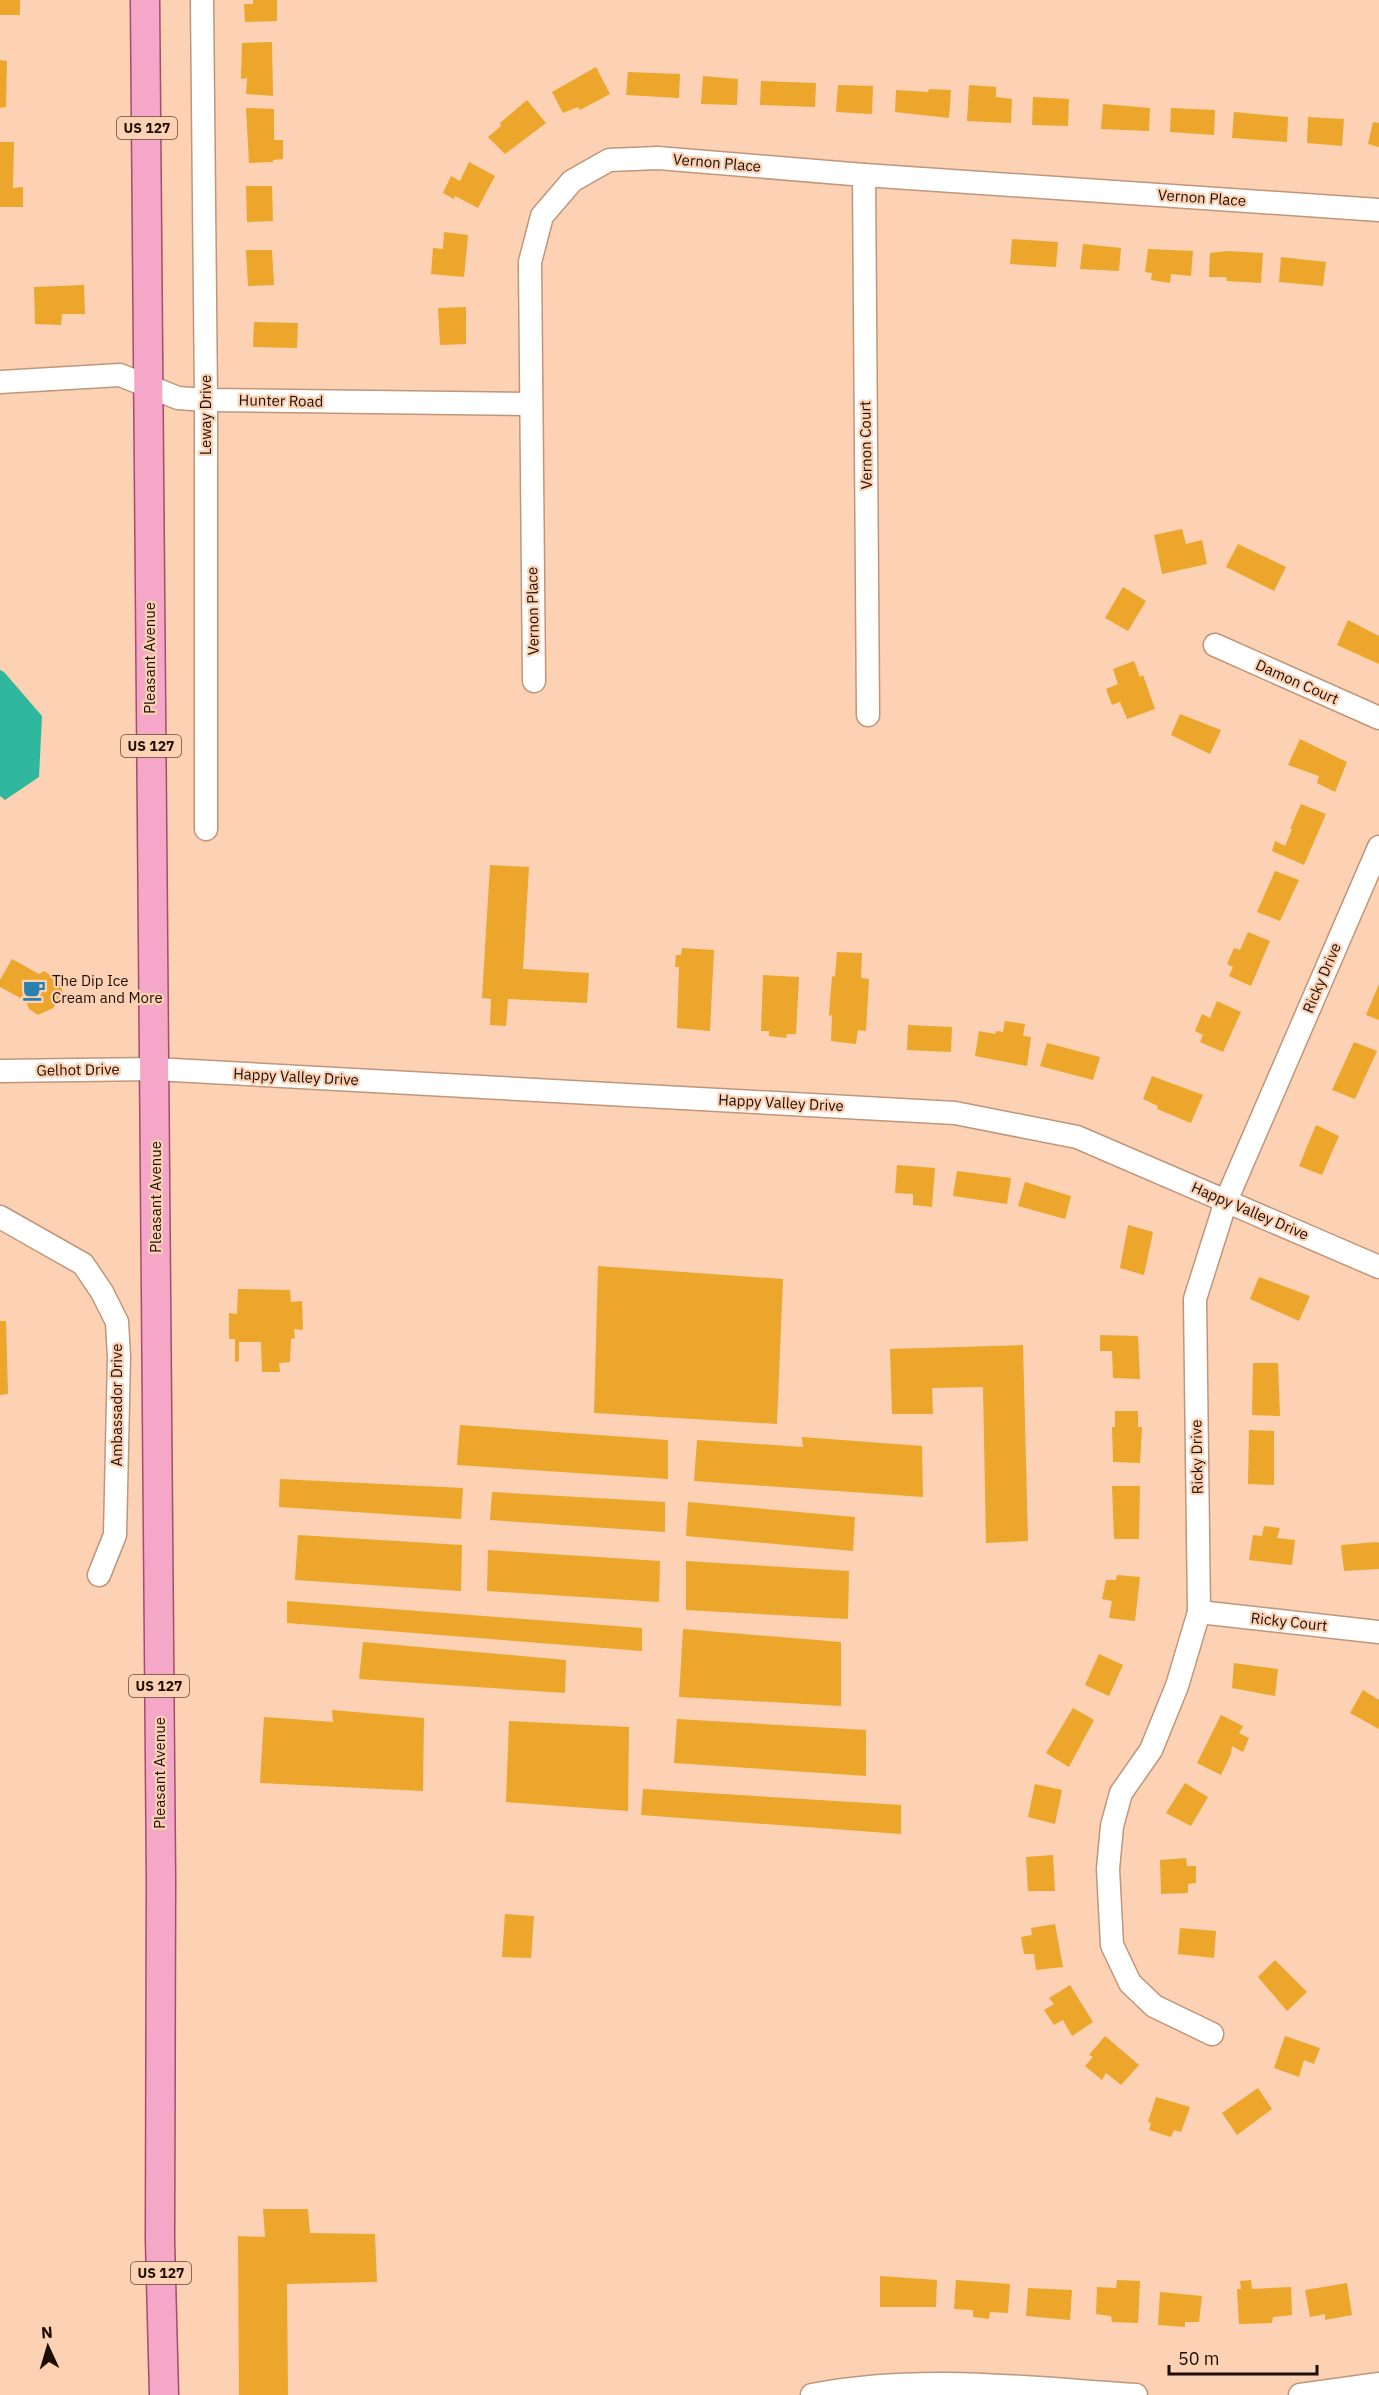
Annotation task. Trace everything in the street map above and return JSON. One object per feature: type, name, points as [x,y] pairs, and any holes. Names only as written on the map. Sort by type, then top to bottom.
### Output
[{"type":"main road","name":"Pleasant Avenue","points":[[146,0],[161,1880],[160,2240],[164,2395]]},
{"type":"street","name":"Leway Drive","points":[[202,0],[206,400],[206,830]]},
{"type":"street","name":"Vernon Place","points":[[534,681],[530,262],[542,216],[572,181],[609,160],[658,158],[864,176],[1379,210]]},
{"type":"street","name":"Vernon Court","points":[[864,176],[868,715]]},
{"type":"street","name":"Hunter Road","points":[[0,382],[120,375],[178,398],[206,400],[530,404]]},
{"type":"street","name":"Damon Court","points":[[1215,645],[1379,718]]},
{"type":"street","name":"Ricky Drive","points":[[1212,2034],[1154,2006],[1130,1983],[1112,1945],[1108,1869],[1112,1826],[1121,1793],[1151,1750],[1177,1686],[1199,1612],[1195,1299],[1226,1200],[1379,847]]},
{"type":"street","name":"Gelhot Drive","points":[[0,1071],[155,1069]]},
{"type":"street","name":"Happy Valley Drive","points":[[155,1069],[955,1113],[1077,1137],[1379,1267]]},
{"type":"street","name":"Ambassador Drive","points":[[0,1217],[82,1264],[102,1292],[117,1322],[119,1357],[115,1535],[99,1575]]},
{"type":"street","name":"Ricky Court","points":[[1199,1612],[1379,1632]]},
{"type":"street","points":[[812,2395],[891,2384],[937,2383],[1010,2391],[1136,2395]]},
{"type":"street","points":[[1300,2395],[1379,2384]]},
{"type":"water","points":[[0,670],[42,716],[39,777],[5,800],[0,796]]},
{"type":"building","points":[[0,0],[20,0],[20,15],[0,15]]},
{"type":"building","points":[[253,0],[277,0],[277,21],[245,22],[244,4],[253,4]]},
{"type":"building","points":[[272,42],[273,96],[246,94],[247,78],[241,79],[242,43]]},
{"type":"building","points":[[0,60],[7,61],[6,107],[0,108]]},
{"type":"building","points":[[596,67],[610,94],[580,110],[578,107],[563,113],[552,92]]},
{"type":"building","points":[[628,72],[680,74],[679,98],[626,95]]},
{"type":"building","points":[[703,76],[738,79],[737,105],[701,104]]},
{"type":"building","points":[[761,81],[816,83],[815,107],[760,105]]},
{"type":"building","points":[[838,85],[873,86],[872,114],[836,112]]},
{"type":"building","points":[[969,85],[996,87],[996,97],[1012,99],[1011,123],[967,121]]},
{"type":"building","points":[[929,89],[951,90],[949,118],[895,112],[896,90],[928,92]]},
{"type":"building","points":[[1033,97],[1069,99],[1068,126],[1032,125]]},
{"type":"building","points":[[527,100],[546,123],[505,154],[488,137],[501,126],[500,123]]},
{"type":"building","points":[[1103,104],[1150,108],[1149,131],[1101,129]]},
{"type":"building","points":[[246,108],[274,109],[274,140],[283,140],[283,159],[273,160],[273,162],[249,163]]},
{"type":"building","points":[[1171,108],[1215,110],[1214,135],[1170,132]]},
{"type":"building","points":[[1234,112],[1288,117],[1287,142],[1232,138]]},
{"type":"building","points":[[1308,117],[1344,119],[1342,146],[1307,143]]},
{"type":"building","points":[[1373,122],[1379,123],[1379,147],[1368,144]]},
{"type":"building","points":[[0,142],[14,142],[13,188],[23,187],[23,207],[0,207]]},
{"type":"building","points":[[469,162],[495,176],[478,208],[455,196],[454,199],[443,193],[451,176],[460,181]]},
{"type":"building","points":[[246,186],[272,186],[273,221],[247,222]]},
{"type":"building","points":[[444,232],[468,235],[464,277],[431,274],[433,248],[443,249]]},
{"type":"building","points":[[1012,239],[1058,242],[1056,267],[1010,264]]},
{"type":"building","points":[[1083,244],[1121,248],[1119,271],[1080,269]]},
{"type":"building","points":[[1148,249],[1193,251],[1191,276],[1171,274],[1170,283],[1151,280],[1152,273],[1145,272]]},
{"type":"building","points":[[246,250],[272,250],[274,285],[248,286]]},
{"type":"building","points":[[1227,251],[1263,253],[1261,283],[1227,281],[1226,277],[1209,277],[1210,253]]},
{"type":"building","points":[[1281,257],[1326,262],[1323,286],[1279,282]]},
{"type":"building","points":[[84,285],[85,314],[62,314],[61,325],[35,324],[34,287]]},
{"type":"building","points":[[466,307],[466,344],[440,345],[438,308]]},
{"type":"building","points":[[254,322],[298,323],[297,348],[253,347]]},
{"type":"building","points":[[1182,529],[1186,544],[1202,540],[1207,564],[1162,574],[1154,535]]},
{"type":"building","points":[[1238,544],[1286,567],[1274,591],[1226,567]]},
{"type":"building","points":[[1123,587],[1146,601],[1128,631],[1105,618]]},
{"type":"building","points":[[1348,620],[1379,636],[1379,664],[1337,645]]},
{"type":"building","points":[[1134,661],[1140,677],[1143,675],[1155,709],[1127,719],[1120,702],[1112,705],[1106,689],[1118,684],[1113,669]]},
{"type":"building","points":[[1180,714],[1221,730],[1210,754],[1171,735]]},
{"type":"building","points":[[1300,739],[1347,762],[1335,792],[1317,783],[1319,776],[1288,765]]},
{"type":"building","points":[[1301,804],[1326,814],[1304,865],[1272,851],[1275,841],[1285,846]]},
{"type":"building","points":[[490,865],[529,867],[523,969],[589,973],[587,1003],[508,999],[506,1026],[490,1025],[491,999],[482,998]]},
{"type":"building","points":[[1275,871],[1299,880],[1280,921],[1257,912]]},
{"type":"building","points":[[1248,932],[1270,941],[1251,986],[1229,976],[1233,967],[1227,964],[1234,948],[1240,950]]},
{"type":"building","points":[[682,948],[714,950],[710,1031],[677,1028],[679,967],[675,967],[676,955],[681,955]]},
{"type":"building","points":[[837,952],[862,953],[861,978],[869,979],[866,1031],[858,1030],[856,1044],[831,1041],[832,1015],[829,1016],[832,976],[835,977]]},
{"type":"building","name":"The Dip Ice Cream and More","points":[[12,959],[39,974],[44,971],[60,982],[63,993],[53,1008],[38,1015],[29,1009],[26,1001],[0,987],[0,980]]},
{"type":"building","points":[[763,975],[799,977],[796,1034],[787,1034],[786,1038],[769,1036],[769,1031],[761,1031]]},
{"type":"building","points":[[1379,984],[1379,1020],[1366,1015]]},
{"type":"building","points":[[1217,1001],[1241,1012],[1223,1052],[1200,1042],[1203,1035],[1195,1031],[1202,1014],[1210,1018]]},
{"type":"building","points":[[1005,1021],[1025,1024],[1023,1036],[1031,1037],[1027,1066],[975,1056],[979,1031],[995,1034],[996,1031],[1003,1032]]},
{"type":"building","points":[[908,1025],[952,1027],[951,1052],[907,1050]]},
{"type":"building","points":[[1354,1042],[1377,1051],[1355,1099],[1332,1090]]},
{"type":"building","points":[[1047,1043],[1100,1057],[1093,1080],[1040,1066]]},
{"type":"building","points":[[1152,1076],[1203,1095],[1191,1123],[1157,1109],[1158,1106],[1143,1099]]},
{"type":"building","points":[[1316,1125],[1339,1136],[1322,1175],[1299,1166]]},
{"type":"building","points":[[897,1165],[935,1168],[932,1207],[913,1205],[913,1194],[895,1193]]},
{"type":"building","points":[[957,1171],[1011,1178],[1007,1204],[953,1196]]},
{"type":"building","points":[[1025,1182],[1071,1196],[1065,1219],[1018,1206]]},
{"type":"building","points":[[1128,1225],[1153,1232],[1144,1275],[1120,1268]]},
{"type":"building","points":[[598,1266],[783,1279],[777,1424],[594,1413]]},
{"type":"building","points":[[1259,1277],[1310,1296],[1299,1321],[1250,1299]]},
{"type":"building","points":[[238,1289],[290,1290],[291,1302],[302,1301],[303,1330],[294,1329],[295,1338],[291,1339],[290,1362],[279,1363],[280,1372],[262,1372],[261,1342],[239,1342],[239,1361],[235,1362],[235,1339],[229,1339],[229,1313],[237,1314]]},
{"type":"building","points":[[0,1321],[6,1321],[8,1394],[0,1395]]},
{"type":"building","points":[[1100,1335],[1138,1336],[1140,1379],[1113,1378],[1112,1351],[1100,1351]]},
{"type":"building","points":[[1023,1345],[1028,1541],[986,1543],[983,1387],[932,1388],[933,1414],[892,1414],[890,1349]]},
{"type":"building","points":[[1253,1363],[1278,1363],[1280,1416],[1252,1415]]},
{"type":"building","points":[[1115,1411],[1138,1411],[1138,1427],[1142,1427],[1140,1463],[1113,1462],[1112,1427],[1115,1427]]},
{"type":"building","points":[[460,1425],[668,1440],[668,1479],[457,1465]]},
{"type":"building","points":[[1249,1430],[1274,1431],[1274,1485],[1248,1484]]},
{"type":"building","points":[[802,1437],[922,1446],[923,1497],[694,1481],[697,1440],[803,1447]]},
{"type":"building","points":[[280,1479],[463,1488],[461,1519],[279,1507]]},
{"type":"building","points":[[1112,1486],[1140,1486],[1139,1539],[1114,1539]]},
{"type":"building","points":[[492,1492],[665,1502],[665,1532],[490,1520]]},
{"type":"building","points":[[688,1502],[855,1517],[853,1551],[686,1536]]},
{"type":"building","points":[[1264,1526],[1280,1528],[1277,1538],[1295,1540],[1292,1565],[1249,1560],[1253,1535],[1262,1536]]},
{"type":"building","points":[[298,1535],[462,1545],[461,1591],[295,1580]]},
{"type":"building","points":[[1379,1543],[1379,1569],[1344,1571],[1341,1545]]},
{"type":"building","points":[[488,1550],[660,1561],[659,1602],[487,1591]]},
{"type":"building","points":[[686,1561],[849,1571],[848,1619],[686,1610]]},
{"type":"building","points":[[1117,1575],[1140,1577],[1135,1621],[1109,1618],[1112,1601],[1102,1599],[1106,1580],[1116,1580]]},
{"type":"building","points":[[287,1601],[642,1628],[642,1651],[287,1623]]},
{"type":"building","points":[[683,1629],[841,1642],[841,1706],[679,1697]]},
{"type":"building","points":[[363,1642],[566,1660],[565,1693],[359,1679]]},
{"type":"building","points":[[1099,1654],[1123,1665],[1109,1696],[1085,1685]]},
{"type":"building","points":[[1234,1663],[1278,1669],[1275,1696],[1232,1688]]},
{"type":"building","points":[[1363,1690],[1379,1700],[1379,1729],[1350,1713]]},
{"type":"building","points":[[1073,1708],[1094,1720],[1069,1767],[1046,1753]]},
{"type":"building","points":[[332,1710],[424,1718],[423,1791],[260,1783],[264,1717],[333,1722]]},
{"type":"building","points":[[1221,1715],[1243,1726],[1239,1733],[1249,1738],[1243,1752],[1232,1746],[1231,1754],[1221,1775],[1197,1763]]},
{"type":"building","points":[[677,1719],[866,1730],[866,1776],[674,1763]]},
{"type":"building","points":[[509,1721],[629,1727],[628,1811],[506,1802]]},
{"type":"building","points":[[1185,1783],[1208,1797],[1191,1826],[1166,1813]]},
{"type":"building","points":[[1035,1784],[1062,1790],[1055,1824],[1028,1817]]},
{"type":"building","points":[[643,1789],[901,1805],[901,1834],[641,1815]]},
{"type":"building","points":[[1053,1855],[1055,1891],[1028,1891],[1026,1857]]},
{"type":"building","points":[[1186,1858],[1187,1866],[1196,1866],[1196,1883],[1188,1884],[1188,1893],[1161,1894],[1160,1860]]},
{"type":"building","points":[[505,1914],[534,1916],[531,1958],[502,1957]]},
{"type":"building","points":[[1055,1924],[1063,1967],[1036,1970],[1034,1954],[1024,1954],[1021,1937],[1032,1935],[1031,1928]]},
{"type":"building","points":[[1180,1928],[1216,1931],[1214,1958],[1178,1954]]},
{"type":"building","points":[[1275,1960],[1307,1992],[1287,2011],[1258,1977]]},
{"type":"building","points":[[1070,1985],[1093,2022],[1072,2036],[1063,2020],[1054,2025],[1044,2010],[1054,2004],[1049,1998]]},
{"type":"building","points":[[1105,2036],[1139,2065],[1121,2085],[1106,2073],[1102,2080],[1085,2066],[1093,2057],[1089,2055]]},
{"type":"building","points":[[1285,2036],[1320,2048],[1314,2064],[1304,2060],[1299,2077],[1274,2068]]},
{"type":"building","points":[[1258,2088],[1272,2109],[1237,2135],[1222,2113]]},
{"type":"building","points":[[1156,2097],[1190,2107],[1181,2132],[1174,2130],[1171,2137],[1149,2130],[1151,2123],[1148,2122]]},
{"type":"building","points":[[263,2209],[308,2209],[310,2233],[375,2234],[377,2282],[287,2284],[288,2395],[239,2395],[238,2236],[265,2237]]},
{"type":"building","points":[[880,2276],[937,2280],[936,2307],[880,2307]]},
{"type":"building","points":[[956,2280],[1010,2284],[1008,2313],[990,2312],[989,2319],[973,2317],[973,2310],[954,2309]]},
{"type":"building","points":[[1117,2280],[1140,2281],[1138,2323],[1112,2322],[1111,2316],[1096,2314],[1097,2287],[1116,2288]]},
{"type":"building","points":[[1251,2280],[1252,2289],[1291,2287],[1292,2315],[1273,2317],[1272,2323],[1239,2324],[1237,2289],[1241,2289],[1240,2281]]},
{"type":"building","points":[[1347,2283],[1352,2315],[1325,2320],[1325,2314],[1310,2317],[1305,2290]]},
{"type":"building","points":[[1028,2288],[1072,2290],[1070,2320],[1026,2316]]},
{"type":"building","points":[[1160,2292],[1202,2296],[1199,2322],[1185,2322],[1185,2327],[1158,2325]]},
{"type":"place","name":"The Dip Ice Cream and More","points":[[34,990]]}]
